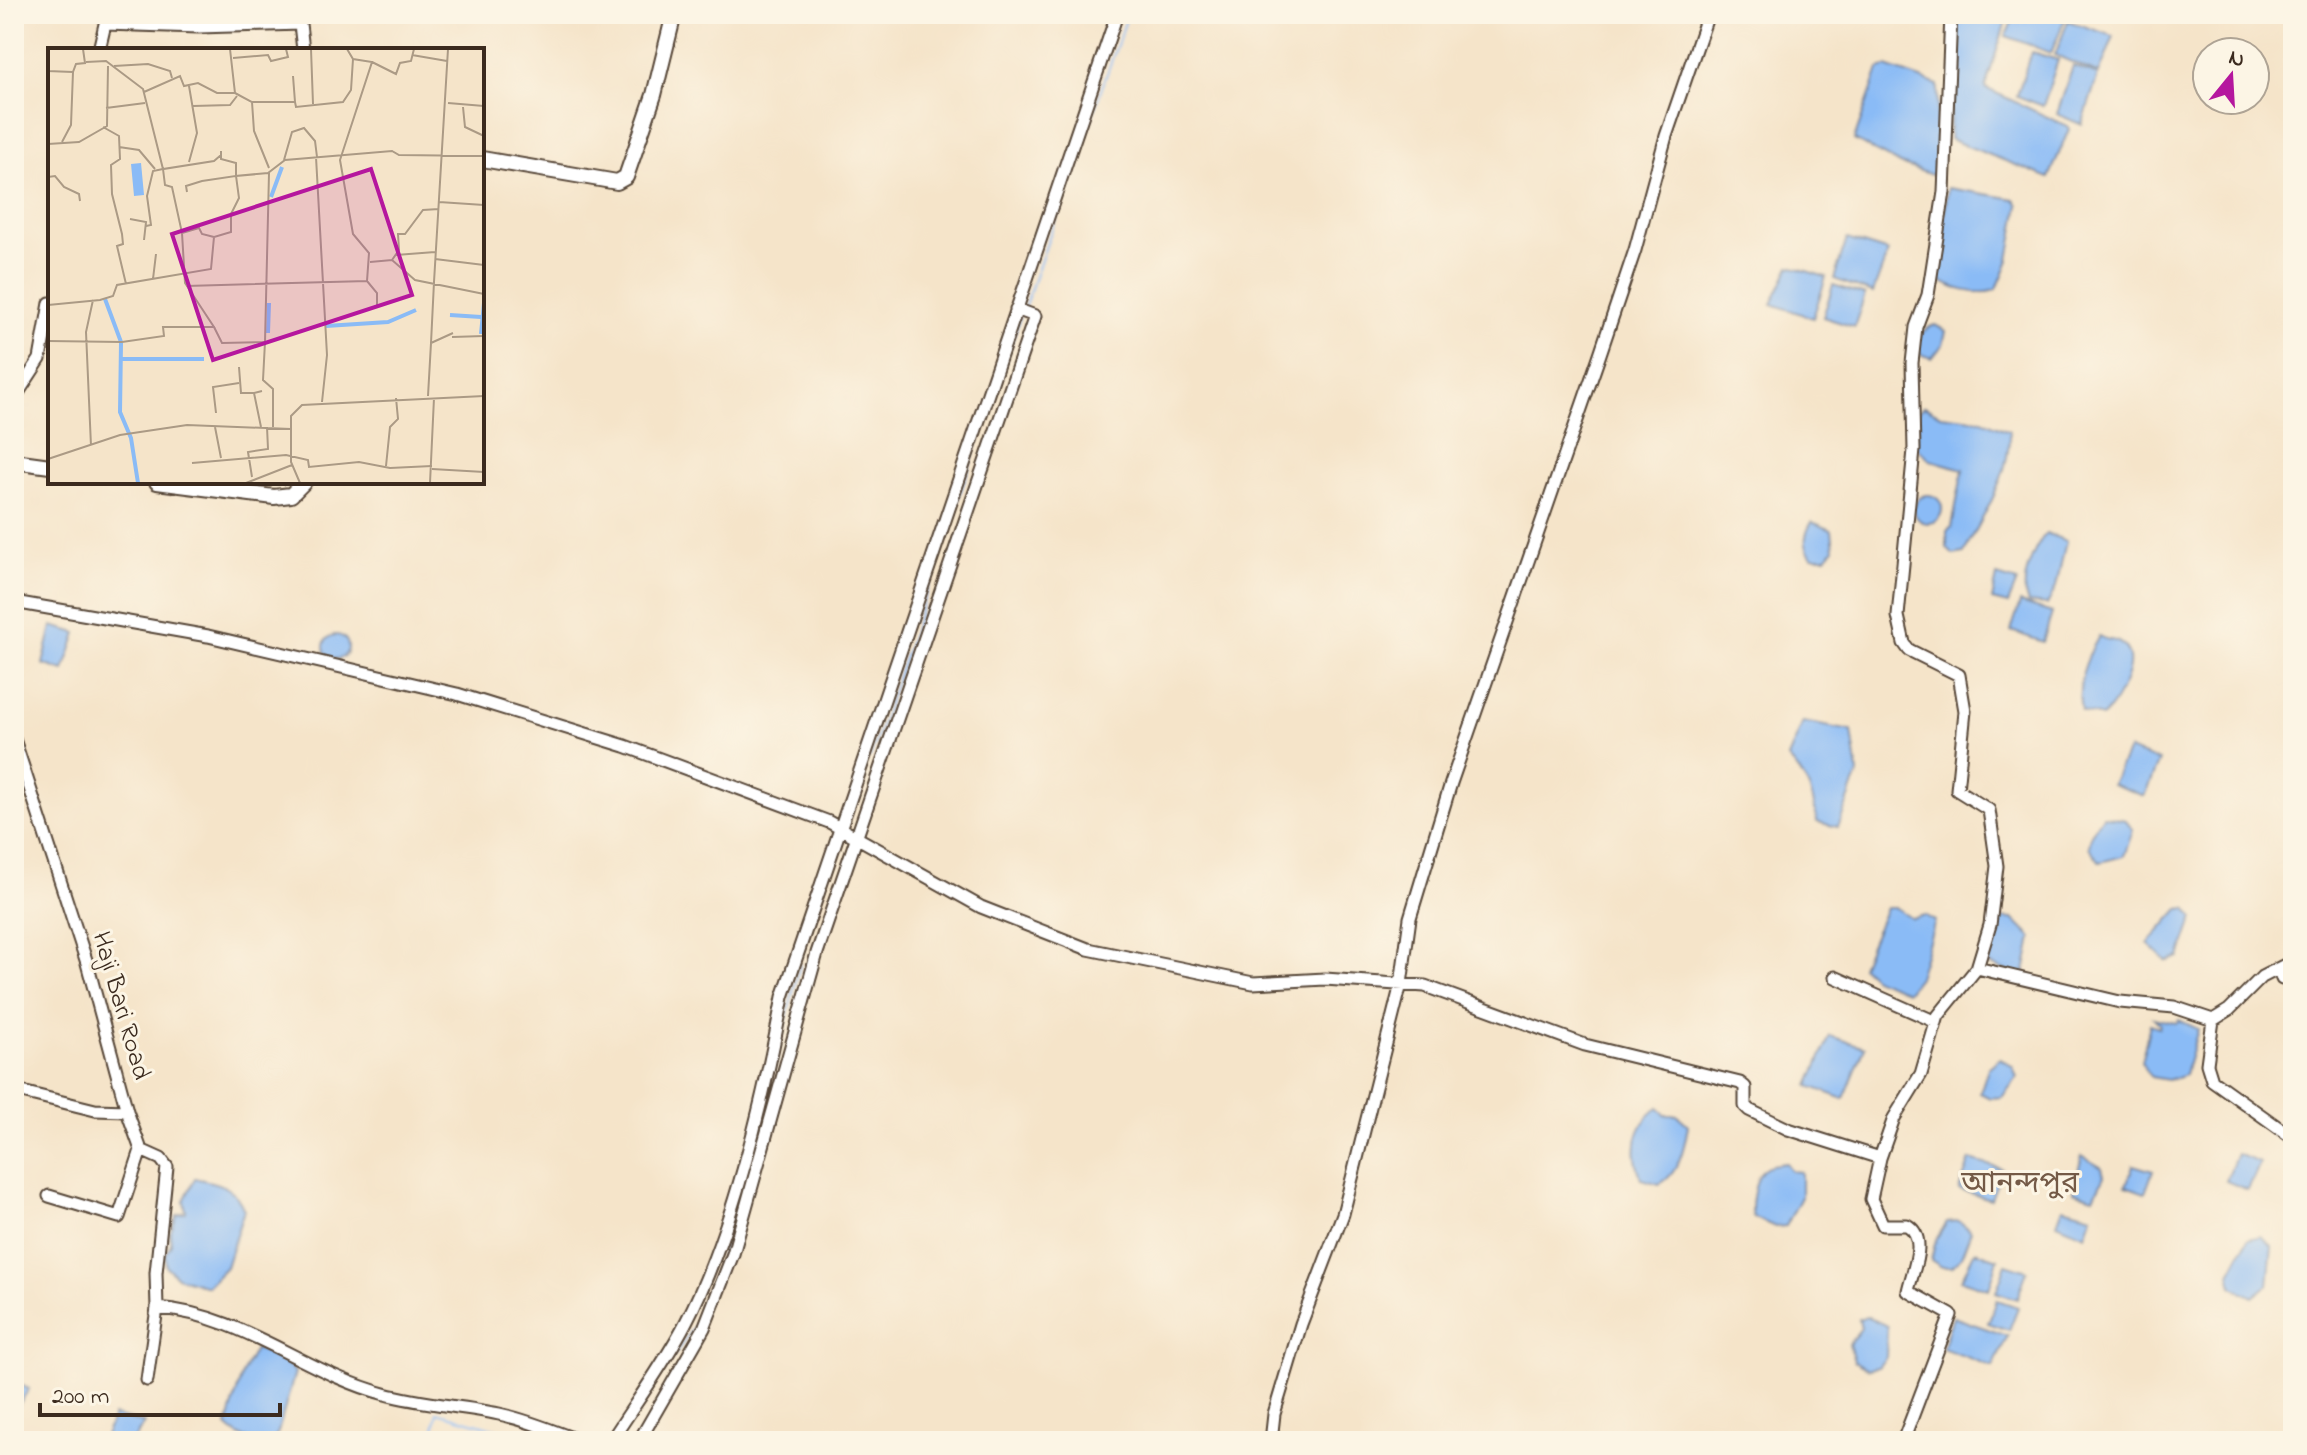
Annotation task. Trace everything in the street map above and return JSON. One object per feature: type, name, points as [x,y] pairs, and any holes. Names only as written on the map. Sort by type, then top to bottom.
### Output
[{"type":"main road","points":[[484,159],[617,182],[626,177],[654,95],[674,14]]},
{"type":"main road","points":[[14,461],[48,466]]},
{"type":"main road","points":[[173,484],[274,497],[291,495],[302,484]]},
{"type":"street","points":[[639,1441],[704,1328],[733,1254],[817,953],[847,832],[909,633],[1023,312],[1117,14]]},
{"type":"street","points":[[1271,1441],[1274,1414],[1301,1324],[1343,1214],[1401,984],[1410,918],[1451,783],[1605,339],[1666,136],[1708,14]]},
{"type":"street","points":[[1903,1441],[1951,1315],[1908,1291],[1918,1253],[1917,1236],[1907,1225],[1883,1225],[1872,1206],[1880,1158],[1894,1118],[1921,1074],[1941,1010],[1977,968],[1990,925],[1997,866],[1996,840],[1989,810],[1957,790],[1965,711],[1960,679],[1954,672],[1909,650],[1904,643],[1898,616],[1914,450],[1912,363],[1916,327],[1928,295],[1944,192],[1951,14]]},
{"type":"street","points":[[99,48],[106,19],[199,27],[300,24],[303,48]]},
{"type":"street","points":[[611,1441],[685,1324],[723,1231],[760,1101],[783,997],[980,482],[1000,411],[1035,316],[1023,312]]},
{"type":"street","points":[[14,399],[40,359],[48,314]]},
{"type":"street","points":[[14,602],[208,636],[457,694],[625,746],[847,832],[981,907],[1088,949],[1253,983],[1325,979],[1425,986],[1585,1045],[1740,1083],[1745,1087],[1745,1106],[1749,1110],[1788,1129],[1880,1158]]},
{"type":"street","name":"Haji Bari Road","points":[[14,739],[87,963],[127,1111],[106,1112],[14,1090]]},
{"type":"street","points":[[2213,1020],[2229,1010],[2262,977],[2293,961]]},
{"type":"street","points":[[1977,968],[2120,1002],[2174,1007],[2213,1020]]},
{"type":"street","points":[[2279,969],[2282,979],[2293,976]]},
{"type":"street","points":[[1835,977],[1936,1022]]},
{"type":"street","points":[[2213,1020],[2207,1064],[2212,1080],[2293,1138]]},
{"type":"street","points":[[49,1196],[119,1217],[141,1150],[127,1111]]},
{"type":"street","points":[[141,1150],[161,1159],[167,1167],[156,1273],[157,1308],[147,1380]]},
{"type":"street","points":[[157,1308],[228,1323],[268,1340],[330,1375],[385,1394],[526,1420],[581,1441]]},
{"type":"water","points":[[1956,14],[2008,15],[1985,88],[2067,126],[2069,129],[2049,178],[1949,139]]},
{"type":"water","points":[[2015,14],[2052,14],[2065,19],[2051,53],[2006,36]]},
{"type":"water","points":[[2068,21],[2114,36],[2099,74],[2055,55]]},
{"type":"water","points":[[2031,52],[2058,60],[2043,106],[2017,96]]},
{"type":"water","points":[[2073,66],[2098,75],[2082,125],[2057,114]]},
{"type":"water","points":[[1886,67],[1938,85],[1936,170],[1932,175],[1900,164],[1854,140],[1879,69]]},
{"type":"water","points":[[1948,188],[2015,199],[2019,205],[2009,260],[1997,289],[1982,292],[1964,290],[1948,285],[1935,276]]},
{"type":"water","points":[[1847,239],[1888,252],[1873,293],[1834,279]]},
{"type":"water","points":[[1790,266],[1826,277],[1813,318],[1772,304]]},
{"type":"water","points":[[1833,285],[1865,295],[1854,327],[1823,317]]},
{"type":"water","points":[[1935,325],[1946,331],[1943,344],[1932,358],[1917,353],[1921,335]]},
{"type":"water","points":[[1924,406],[1941,415],[1982,420],[2009,431],[2001,479],[1964,553],[1953,555],[1947,548],[1947,531],[1952,527],[1963,469],[1930,460],[1916,447],[1918,411]]},
{"type":"water","points":[[1928,495],[1938,499],[1942,509],[1938,519],[1928,523],[1918,519],[1914,509],[1918,499]]},
{"type":"water","points":[[1812,522],[1832,530],[1834,549],[1826,557],[1812,557],[1807,548],[1806,536]]},
{"type":"water","points":[[2046,533],[2066,541],[2056,587],[2047,605],[2028,603],[2026,577],[2036,548]]},
{"type":"water","points":[[1997,576],[2017,582],[2008,604],[1992,600]]},
{"type":"water","points":[[2020,603],[2052,613],[2043,642],[2011,631]]},
{"type":"water","points":[[52,626],[77,633],[64,671],[43,664]]},
{"type":"water","points":[[336,635],[347,642],[348,647],[341,658],[336,659],[325,652],[324,647],[331,636]]},
{"type":"water","points":[[2099,636],[2118,642],[2126,649],[2129,658],[2120,692],[2102,717],[2081,711],[2080,701],[2083,672]]},
{"type":"water","points":[[1803,722],[1852,731],[1858,774],[1838,827],[1817,822],[1808,787],[1788,758]]},
{"type":"water","points":[[2128,750],[2159,761],[2144,796],[2112,784]]},
{"type":"water","points":[[2103,816],[2125,820],[2133,830],[2124,856],[2100,862],[2089,847],[2091,834]]},
{"type":"water","points":[[1886,908],[1896,908],[1912,919],[1924,915],[1935,921],[1918,977],[1907,991],[1875,979],[1861,966]]},
{"type":"water","points":[[2187,908],[2194,917],[2180,957],[2167,962],[2148,944],[2179,909]]},
{"type":"water","points":[[1994,918],[2013,919],[2032,938],[2024,977],[1984,963]]},
{"type":"water","points":[[2154,1018],[2176,1023],[2179,1020],[2198,1029],[2185,1074],[2168,1080],[2151,1077],[2141,1062],[2150,1024],[2159,1027],[2160,1024]]},
{"type":"water","points":[[1830,1036],[1865,1047],[1844,1099],[1809,1086]]},
{"type":"water","points":[[2000,1058],[2013,1067],[2017,1078],[2002,1097],[1990,1098],[1980,1093],[1988,1068]]},
{"type":"water","points":[[1659,1107],[1665,1115],[1677,1115],[1688,1125],[1676,1167],[1659,1184],[1642,1179],[1636,1149],[1639,1131]]},
{"type":"water","points":[[2237,1154],[2260,1163],[2248,1190],[2226,1181]]},
{"type":"water","points":[[2082,1156],[2102,1168],[2104,1176],[2094,1197],[2073,1191]]},
{"type":"water","points":[[1970,1160],[2002,1169],[1991,1199],[1959,1190]]},
{"type":"water","points":[[1786,1163],[1792,1171],[1801,1172],[1801,1197],[1786,1226],[1775,1227],[1753,1217],[1753,1198],[1762,1171],[1770,1165]]},
{"type":"water","points":[[2133,1165],[2153,1171],[2145,1193],[2126,1186]]},
{"type":"water","points":[[195,1178],[231,1190],[244,1210],[226,1267],[207,1286],[177,1277],[166,1266],[165,1254],[171,1244],[170,1233],[177,1215],[186,1212],[184,1201]]},
{"type":"water","points":[[2063,1207],[2092,1215],[2085,1235],[2057,1223]]},
{"type":"water","points":[[1959,1221],[1971,1231],[1961,1257],[1952,1267],[1942,1267],[1931,1260],[1936,1240],[1947,1222]]},
{"type":"water","points":[[2261,1236],[2272,1246],[2268,1285],[2253,1297],[2233,1287],[2230,1273],[2248,1239]]},
{"type":"water","points":[[1975,1251],[1998,1259],[1989,1289],[1961,1280]]},
{"type":"water","points":[[2006,1264],[2027,1271],[2017,1299],[1996,1292]]},
{"type":"water","points":[[1997,1300],[2018,1307],[2009,1330],[1988,1323]]},
{"type":"water","points":[[1866,1316],[1887,1326],[1886,1357],[1878,1367],[1868,1369],[1854,1361],[1849,1344],[1861,1328],[1859,1319]]},
{"type":"water","points":[[1953,1317],[2008,1336],[1993,1367],[1942,1348]]},
{"type":"water","points":[[255,1349],[281,1357],[295,1372],[278,1432],[274,1439],[261,1441],[249,1439],[227,1426],[242,1374]]},
{"type":"water","points":[[14,1374],[18,1384],[29,1389],[14,1412]]},
{"type":"water","points":[[113,1416],[144,1423],[133,1441],[103,1441]]},
{"type":"waterway","points":[[1024,308],[1128,14]]},
{"type":"waterway","points":[[870,758],[1020,317]]},
{"type":"waterway","points":[[773,1071],[800,965]]},
{"type":"waterway","points":[[660,1376],[700,1318],[735,1216]]},
{"type":"waterway","points":[[434,1430],[437,1412],[539,1441]]},
{"type":"waterway","points":[[619,1441],[623,1431]]},
{"type":"district","name":"আনন্দপুর","points":[[2020,1185]]}]
